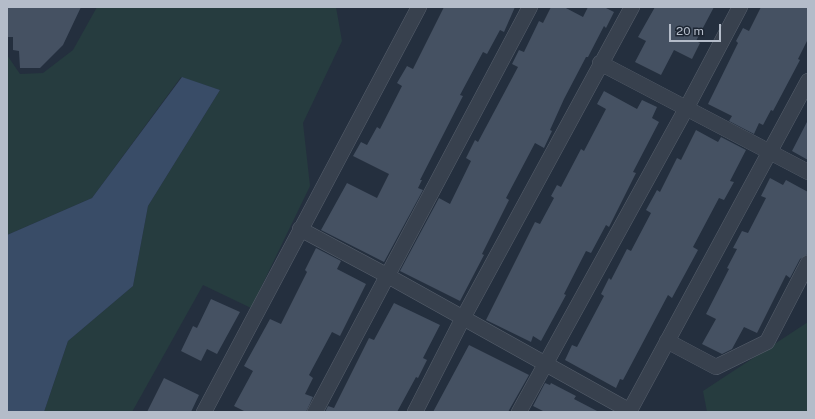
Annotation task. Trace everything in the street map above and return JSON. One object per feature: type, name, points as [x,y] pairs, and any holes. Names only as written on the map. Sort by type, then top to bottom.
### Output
[{"type":"street","points":[[204,412],[419,7]]},
{"type":"street","points":[[315,412],[530,7]]},
{"type":"street","points":[[415,412],[463,318],[600,63],[632,7]]},
{"type":"street","points":[[519,412],[687,107],[740,7]]},
{"type":"street","points":[[600,63],[687,107],[808,172]]},
{"type":"street","points":[[300,230],[388,276],[629,411],[808,81]]},
{"type":"street","points":[[667,341],[716,367],[767,342],[808,263]]},
{"type":"green space","points":[[97,7],[336,7],[342,41],[303,123],[310,186],[251,308],[203,285],[132,412],[44,412],[68,341],[133,286],[148,206],[220,90],[181,77],[92,198],[7,235],[7,55],[20,74],[43,73],[73,50]]},
{"type":"green space","points":[[808,322],[808,412],[707,412],[703,391]]},
{"type":"water","points":[[182,77],[220,90],[148,206],[133,286],[68,341],[44,412],[7,412],[7,235],[92,198]]},
{"type":"building","points":[[7,7],[81,7],[63,45],[40,68],[20,68],[19,51],[13,50],[13,37],[7,37]]},
{"type":"building","points":[[444,7],[515,7],[504,32],[500,30],[487,54],[483,52],[460,95],[463,96],[420,180],[422,180],[418,188],[423,190],[384,262],[321,230],[347,183],[377,198],[389,174],[353,156],[361,142],[367,145],[377,127],[380,129],[402,86],[397,83],[407,66],[413,69]]},
{"type":"building","points":[[551,7],[564,7],[583,17],[588,7],[604,7],[614,12],[606,28],[604,26],[588,57],[586,57],[564,99],[550,130],[552,131],[544,148],[535,143],[506,198],[509,200],[482,254],[484,255],[460,301],[400,271],[439,198],[450,204],[471,161],[466,158],[475,140],[478,142],[518,67],[512,64],[519,50],[524,52],[539,21],[543,23]]},
{"type":"building","points":[[655,7],[714,7],[696,41],[700,43],[692,59],[674,50],[661,75],[635,62],[646,41],[638,37]]},
{"type":"building","points":[[761,7],[808,7],[808,39],[798,59],[800,60],[773,111],[771,110],[763,125],[759,123],[754,134],[729,121],[732,116],[708,104],[738,43],[736,41],[743,28],[749,31]]},
{"type":"building","points":[[604,91],[637,109],[642,100],[657,107],[652,118],[659,122],[633,172],[636,173],[609,227],[606,225],[591,253],[586,251],[564,294],[566,295],[541,341],[533,336],[531,342],[486,320],[535,222],[540,224],[554,198],[551,196],[557,185],[561,187],[581,149],[584,151],[606,109],[597,104]]},
{"type":"building","points":[[808,120],[808,160],[792,151]]},
{"type":"building","points":[[696,130],[718,142],[721,137],[746,150],[730,181],[734,182],[724,200],[719,198],[693,247],[698,250],[672,298],[668,295],[623,380],[620,379],[616,388],[565,360],[572,345],[577,347],[604,296],[601,294],[609,278],[611,280],[627,249],[631,251],[651,213],[646,210],[657,190],[660,192],[677,158],[681,160]]},
{"type":"building","points":[[770,178],[783,185],[786,180],[808,192],[808,254],[800,259],[790,278],[786,275],[757,333],[744,327],[732,349],[722,354],[702,344],[716,319],[706,314],[729,269],[727,268],[737,249],[733,248],[742,231],[748,233],[766,198],[761,196]]},
{"type":"building","points":[[316,248],[341,261],[337,269],[366,284],[340,336],[332,332],[309,375],[313,378],[305,394],[313,397],[306,412],[246,412],[234,406],[253,371],[244,366],[270,319],[281,324],[307,272],[305,270]]},
{"type":"building","points":[[211,299],[240,312],[217,354],[207,349],[201,361],[181,351],[193,326],[197,328]]},
{"type":"building","points":[[394,303],[440,325],[423,358],[427,360],[397,412],[325,412],[328,406],[334,408],[369,338],[374,340]]},
{"type":"building","points":[[469,345],[529,375],[508,412],[433,412]]},
{"type":"building","points":[[164,378],[199,395],[191,412],[147,412]]},
{"type":"building","points":[[545,383],[550,385],[551,383],[576,396],[574,399],[599,412],[545,412],[533,406]]}]
